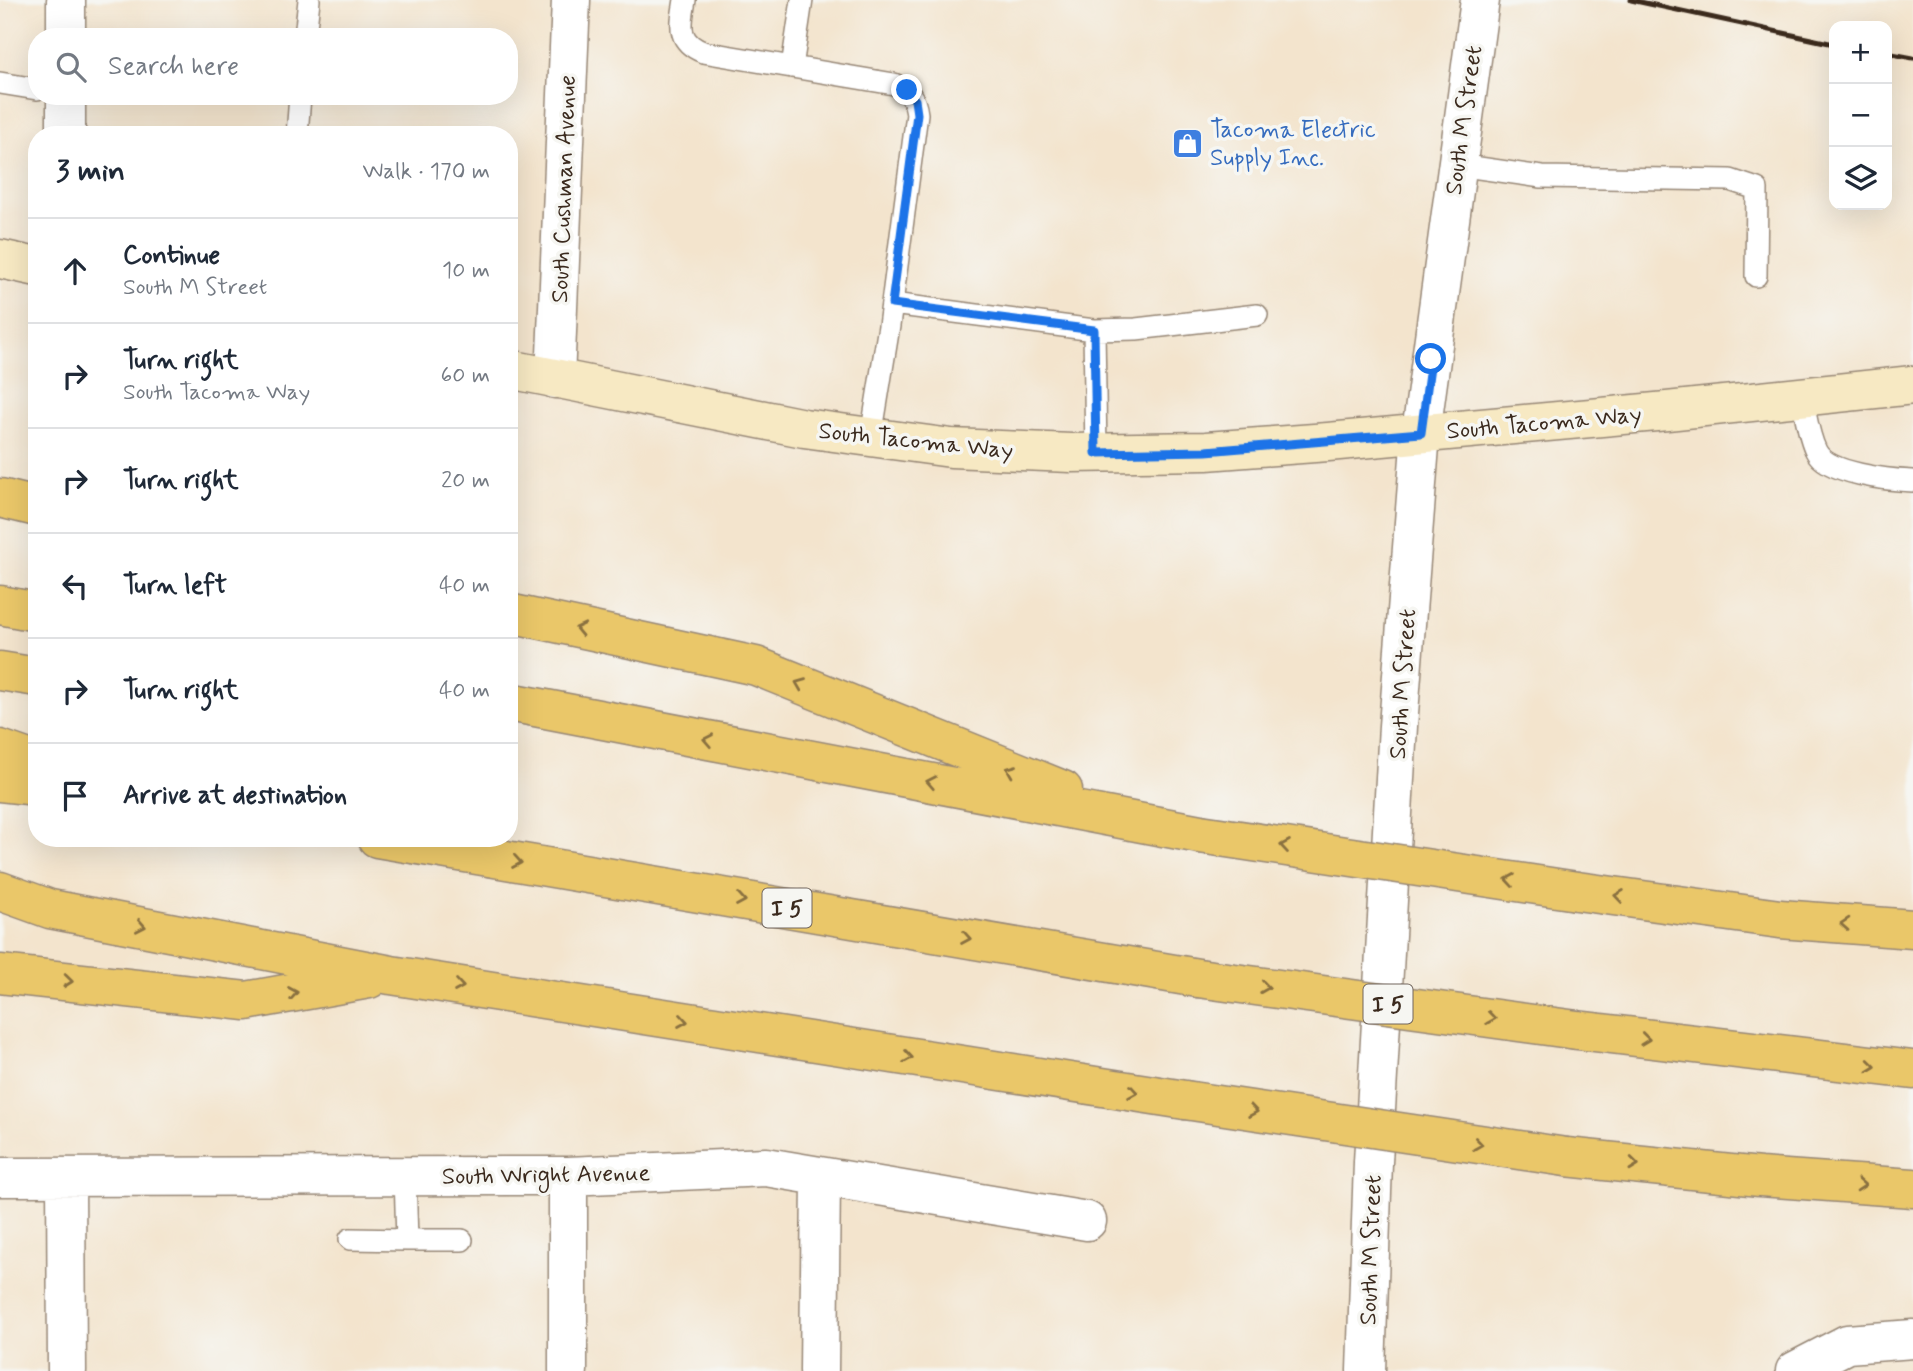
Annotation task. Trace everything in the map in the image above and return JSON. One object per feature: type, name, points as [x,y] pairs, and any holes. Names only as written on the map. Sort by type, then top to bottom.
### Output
[{"type":"highway","points":[[0,498],[28,505]]},
{"type":"highway","points":[[0,605],[28,610]]},
{"type":"highway","points":[[518,615],[756,666],[1143,823]]},
{"type":"highway","points":[[0,671],[28,676]]},
{"type":"highway","points":[[518,704],[1200,834],[1780,919],[1913,929]]},
{"type":"highway","points":[[0,749],[28,759]]},
{"type":"highway","points":[[0,782],[28,785]]},
{"type":"highway","name":"I 5","points":[[430,847],[1198,978],[1577,1030],[1913,1070]]},
{"type":"highway","points":[[0,891],[50,909],[391,975],[1185,1100],[1566,1157],[1760,1177],[1913,1188]]},
{"type":"highway","points":[[0,909],[50,909]]},
{"type":"highway","points":[[0,974],[246,1001],[391,975]]},
{"type":"main road","points":[[0,259],[28,265]]},
{"type":"main road","name":"South Tacoma Way","points":[[518,371],[804,428],[871,438],[951,448],[1096,453],[1206,451],[1913,385]]},
{"type":"street","points":[[66,0],[66,28]]},
{"type":"street","name":"South Cushman Avenue","points":[[555,379],[571,0]]},
{"type":"street","name":"South M Street","points":[[1366,1371],[1373,1162],[1397,740],[1421,433],[1480,0]]},
{"type":"street","points":[[66,105],[66,126]]},
{"type":"street","name":"South Wright Avenue","points":[[0,1177],[568,1176],[766,1167],[1087,1221]]},
{"type":"street","points":[[568,1176],[568,1371]]},
{"type":"street","points":[[66,1177],[67,1371]]},
{"type":"street","points":[[819,1371],[821,1178]]},
{"type":"street","points":[[1795,1371],[1847,1344],[1913,1339]]},
{"type":"lane","points":[[307,28],[309,0]]},
{"type":"lane","points":[[685,0],[681,21],[682,35],[691,47],[704,52],[894,84],[907,90],[915,100],[917,114],[871,438]]},
{"type":"lane","points":[[792,67],[802,0]]},
{"type":"lane","points":[[0,83],[28,88]]},
{"type":"lane","points":[[298,126],[299,105]]},
{"type":"lane","points":[[1458,165],[1542,177],[1730,180],[1757,189],[1756,276]]},
{"type":"lane","points":[[892,304],[1094,330],[1136,329],[1257,315]]},
{"type":"lane","points":[[1094,330],[1096,453]]},
{"type":"lane","points":[[1802,397],[1812,440],[1820,458],[1829,465],[1862,474],[1913,481]]},
{"type":"lane","points":[[405,1176],[407,1240]]},
{"type":"lane","points":[[349,1239],[462,1240]]},
{"type":"railway","points":[[1631,0],[1829,43]]},
{"type":"railway","points":[[1892,54],[1913,58]]},
{"type":"place","name":"Tacoma Electric Supply Inc.","points":[[1187,143]]},
{"type":"route","points":[[907,90],[915,100],[917,114],[892,304],[1094,330],[1096,453],[1206,451],[1421,433],[1431,359]]}]
